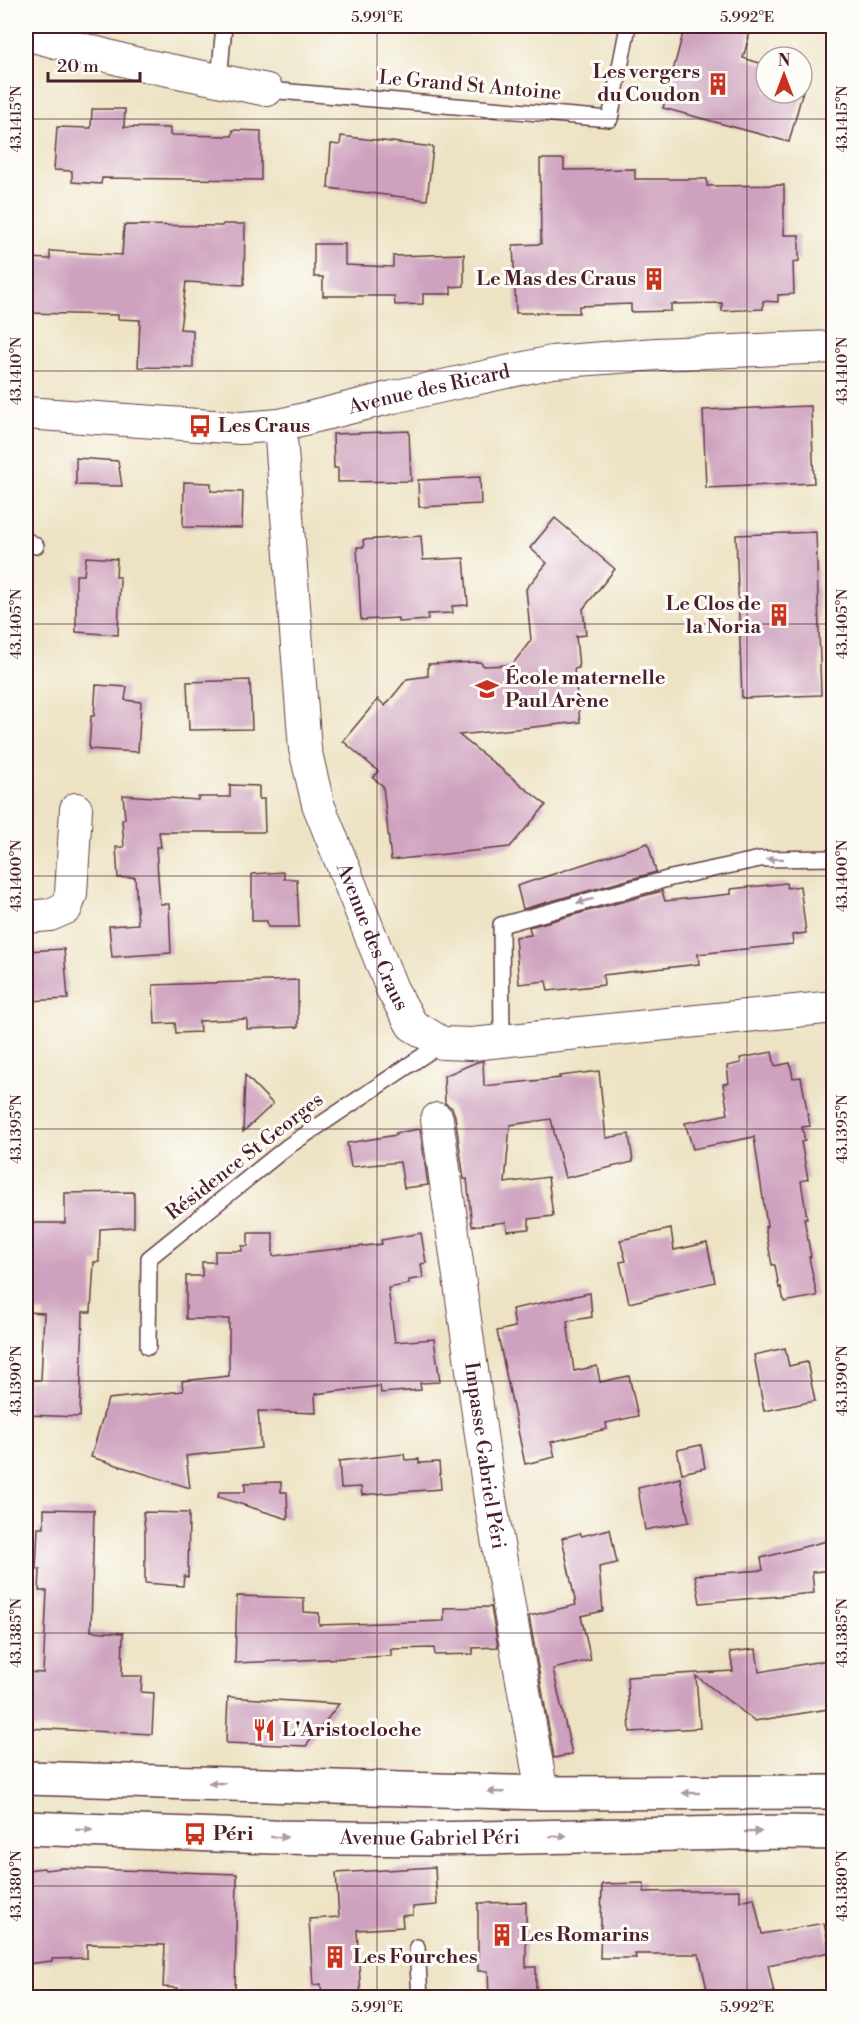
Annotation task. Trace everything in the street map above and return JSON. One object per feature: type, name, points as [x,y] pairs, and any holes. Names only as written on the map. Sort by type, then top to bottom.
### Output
[{"type":"main road","points":[[26,1778],[542,1793],[834,1792]]},
{"type":"main road","name":"Avenue Gabriel Péri","points":[[26,1828],[273,1837],[425,1839],[774,1832],[834,1833]]},
{"type":"street","points":[[26,34],[134,63],[267,90]]},
{"type":"street","name":"Avenue des Ricard","points":[[26,413],[220,428],[280,425],[552,362],[656,354],[834,346]]},
{"type":"street","name":"Avenue des Craus","points":[[280,425],[305,749],[318,804],[392,989],[412,1024],[442,1043]]},
{"type":"street","points":[[26,917],[50,915],[66,908],[71,894],[76,809]]},
{"type":"street","points":[[442,1043],[472,1044],[834,1007]]},
{"type":"street","name":"Impasse Gabriel Péri","points":[[437,1119],[490,1500],[542,1793]]},
{"type":"lane","points":[[219,80],[224,26]]},
{"type":"lane","name":"Le Grand St Antoine","points":[[267,90],[610,119],[628,26]]},
{"type":"lane","points":[[502,1041],[501,925],[671,878],[760,859],[834,858]]},
{"type":"lane","name":"Résidence St Georges","points":[[148,1347],[149,1258],[287,1147],[442,1043]]},
{"type":"lane","points":[[417,1947],[420,1998]]},
{"type":"building","name":"Les vergers du Coudon","points":[[685,26],[752,26],[743,58],[754,61],[754,105],[799,105],[789,142],[663,108]]},
{"type":"building","points":[[92,109],[125,109],[124,127],[170,128],[170,135],[232,136],[233,130],[261,131],[261,180],[102,178],[101,184],[72,182],[72,171],[54,170],[57,127],[91,128]]},
{"type":"building","points":[[341,136],[433,147],[427,200],[328,188],[331,144],[340,145]]},
{"type":"building","points":[[540,159],[564,159],[564,170],[635,169],[635,179],[707,179],[707,186],[784,185],[784,235],[799,235],[799,261],[793,262],[794,294],[778,295],[778,302],[763,301],[763,309],[722,311],[722,303],[671,304],[671,311],[631,312],[631,304],[579,306],[579,313],[516,313],[513,245],[541,244]]},
{"type":"building","points":[[223,224],[245,224],[244,285],[186,282],[180,329],[193,330],[193,368],[138,367],[140,320],[118,319],[118,315],[26,313],[26,258],[50,259],[50,251],[122,255],[124,225],[222,226]]},
{"type":"building","points":[[314,244],[345,244],[345,265],[393,267],[393,256],[464,254],[464,286],[451,287],[451,294],[423,294],[423,304],[395,305],[394,296],[323,296],[323,277],[314,277]]},
{"type":"building","points":[[811,406],[814,483],[706,488],[703,410]]},
{"type":"building","points":[[409,431],[411,481],[338,482],[338,468],[334,468],[333,434]]},
{"type":"building","points":[[76,458],[118,461],[122,486],[76,485]]},
{"type":"building","points":[[480,477],[481,504],[419,507],[418,480]]},
{"type":"building","points":[[184,482],[211,483],[211,491],[243,492],[242,528],[183,527]]},
{"type":"building","name":"École maternelle Paul Arène","points":[[555,518],[615,569],[583,609],[586,635],[576,636],[579,668],[574,669],[580,722],[459,735],[546,805],[510,847],[391,860],[383,786],[373,778],[378,771],[343,741],[378,699],[385,706],[407,679],[428,676],[428,664],[480,662],[484,666],[512,665],[531,640],[526,589],[547,563],[530,548]]},
{"type":"building","name":"Le Clos de la Noria","points":[[816,532],[821,695],[742,698],[736,535]]},
{"type":"building","points":[[421,536],[423,560],[464,558],[468,605],[452,606],[453,613],[428,614],[428,620],[398,622],[398,618],[361,620],[357,547],[364,547],[363,540]]},
{"type":"building","points":[[86,557],[117,559],[116,577],[120,577],[118,635],[76,632],[76,575],[84,575]]},
{"type":"building","points":[[250,680],[252,729],[189,730],[187,682]]},
{"type":"building","points":[[96,685],[127,687],[125,700],[141,702],[138,752],[89,749]]},
{"type":"building","points":[[230,785],[259,786],[259,799],[264,799],[265,832],[159,832],[161,847],[156,847],[160,904],[169,904],[171,953],[112,957],[109,926],[138,924],[135,877],[118,878],[116,847],[124,847],[123,795],[198,800],[198,797],[230,797]]},
{"type":"building","points":[[648,843],[656,872],[523,909],[517,886]]},
{"type":"building","points":[[284,872],[284,879],[297,879],[299,927],[268,927],[267,921],[252,921],[252,874]]},
{"type":"building","points":[[786,883],[787,888],[800,886],[806,933],[792,935],[793,944],[698,954],[699,964],[603,975],[604,985],[548,991],[546,981],[519,984],[515,937],[531,935],[529,927],[662,891],[665,901],[731,894],[731,889]]},
{"type":"building","points":[[64,949],[68,999],[26,1001],[26,951]]},
{"type":"building","points":[[298,980],[298,1027],[247,1029],[247,1019],[199,1021],[200,1032],[176,1033],[175,1023],[155,1024],[153,985]]},
{"type":"building","points":[[772,1052],[775,1066],[790,1063],[793,1078],[801,1077],[810,1126],[802,1127],[805,1141],[801,1142],[808,1179],[801,1181],[807,1218],[804,1218],[811,1257],[809,1257],[817,1296],[784,1302],[775,1265],[772,1265],[765,1227],[767,1226],[754,1137],[693,1149],[685,1123],[728,1114],[723,1084],[729,1083],[727,1066],[741,1063],[740,1058]]},
{"type":"building","points":[[483,1061],[484,1086],[560,1078],[559,1076],[599,1071],[606,1138],[629,1134],[633,1162],[565,1178],[551,1119],[510,1125],[505,1183],[548,1177],[553,1216],[529,1219],[529,1229],[507,1231],[506,1222],[472,1226],[467,1179],[464,1179],[455,1116],[452,1108],[445,1103],[444,1076]]},
{"type":"building","points":[[245,1075],[273,1104],[243,1132]]},
{"type":"building","points":[[420,1129],[428,1185],[404,1188],[400,1162],[351,1167],[347,1143]]},
{"type":"building","points":[[134,1192],[134,1227],[100,1229],[99,1262],[94,1262],[91,1312],[83,1312],[80,1417],[27,1415],[27,1380],[41,1380],[44,1313],[26,1312],[26,1223],[65,1223],[65,1193]]},
{"type":"building","points":[[671,1229],[674,1250],[707,1243],[715,1282],[629,1303],[620,1262],[626,1261],[620,1240]]},
{"type":"building","points":[[248,1233],[273,1233],[273,1256],[382,1244],[381,1240],[421,1233],[426,1263],[421,1264],[423,1278],[409,1280],[409,1284],[388,1288],[395,1342],[434,1339],[440,1382],[420,1383],[421,1390],[381,1393],[380,1386],[315,1394],[316,1413],[258,1411],[261,1448],[186,1456],[190,1488],[91,1457],[108,1399],[183,1391],[182,1381],[229,1376],[229,1319],[186,1319],[186,1276],[202,1276],[202,1262],[215,1262],[215,1251],[242,1251],[242,1246],[248,1246]]},
{"type":"building","points":[[590,1293],[592,1317],[567,1321],[574,1371],[597,1366],[600,1382],[629,1376],[638,1416],[606,1423],[607,1429],[551,1442],[555,1457],[525,1464],[497,1331],[515,1327],[512,1309]]},
{"type":"building","points":[[785,1348],[789,1366],[807,1362],[815,1401],[764,1411],[754,1355]]},
{"type":"building","points":[[701,1445],[705,1468],[682,1473],[677,1450]]},
{"type":"building","points":[[404,1454],[405,1460],[419,1459],[419,1463],[439,1462],[441,1489],[362,1495],[361,1487],[341,1488],[339,1461]]},
{"type":"building","points":[[680,1478],[689,1522],[645,1530],[638,1488]]},
{"type":"building","points":[[281,1482],[281,1492],[287,1492],[288,1519],[218,1497],[219,1492],[245,1492],[245,1483]]},
{"type":"building","points":[[44,1509],[94,1510],[91,1631],[123,1633],[122,1676],[142,1676],[141,1692],[154,1693],[152,1734],[26,1728],[26,1672],[43,1673],[47,1591],[39,1591],[40,1569],[36,1569],[38,1528],[44,1528]]},
{"type":"building","points":[[143,1512],[189,1513],[188,1577],[184,1576],[183,1586],[145,1583]]},
{"type":"building","points":[[610,1529],[617,1563],[599,1567],[603,1611],[581,1616],[591,1660],[553,1669],[572,1754],[554,1758],[529,1616],[576,1605],[562,1538]]},
{"type":"building","points":[[834,1539],[834,1570],[812,1572],[814,1593],[700,1603],[695,1575],[763,1570],[761,1558]]},
{"type":"building","points":[[237,1596],[304,1598],[304,1612],[319,1613],[319,1625],[444,1621],[444,1608],[491,1607],[498,1647],[473,1648],[473,1654],[435,1655],[434,1648],[391,1649],[391,1656],[235,1663]]},
{"type":"building","points":[[756,1649],[759,1672],[834,1659],[834,1708],[755,1721],[696,1676],[700,1728],[630,1732],[627,1677],[733,1671],[730,1652]]},
{"type":"building","points":[[228,1697],[339,1704],[306,1746],[226,1743]]},
{"type":"building","name":"Les Fourches","points":[[435,1867],[437,1905],[413,1907],[413,1915],[402,1916],[403,1927],[357,1930],[361,1998],[322,1998],[321,1984],[313,1985],[309,1919],[339,1917],[336,1873]]},
{"type":"building","points":[[44,1868],[45,1870],[62,1868],[237,1874],[235,1998],[177,1998],[178,1988],[163,1987],[165,1945],[87,1944],[87,1958],[52,1959],[52,1961],[26,1964],[26,1870]]},
{"type":"building","points":[[644,1883],[644,1892],[740,1890],[740,1901],[754,1898],[762,1934],[824,1923],[830,1952],[768,1965],[775,1998],[709,1998],[699,1954],[635,1954],[636,1958],[600,1958],[602,1884]]},
{"type":"building","name":"Les Romarins","points":[[526,1902],[526,1967],[536,1967],[536,1998],[489,1998],[488,1971],[478,1971],[478,1903]]},
{"type":"place","name":"Les vergers du Coudon","points":[[718,84]]},
{"type":"place","name":"Le Mas des Craus","points":[[654,279]]},
{"type":"place","name":"Les Craus","points":[[200,426]]},
{"type":"place","name":"Le Clos de la Noria","points":[[779,615]]},
{"type":"place","name":"École maternelle Paul Arène","points":[[487,689]]},
{"type":"place","name":"L'Aristocloche","points":[[264,1730]]},
{"type":"place","name":"Péri","points":[[195,1834]]},
{"type":"place","name":"Les Romarins","points":[[502,1935]]},
{"type":"place","name":"Les Fourches","points":[[335,1957]]}]
